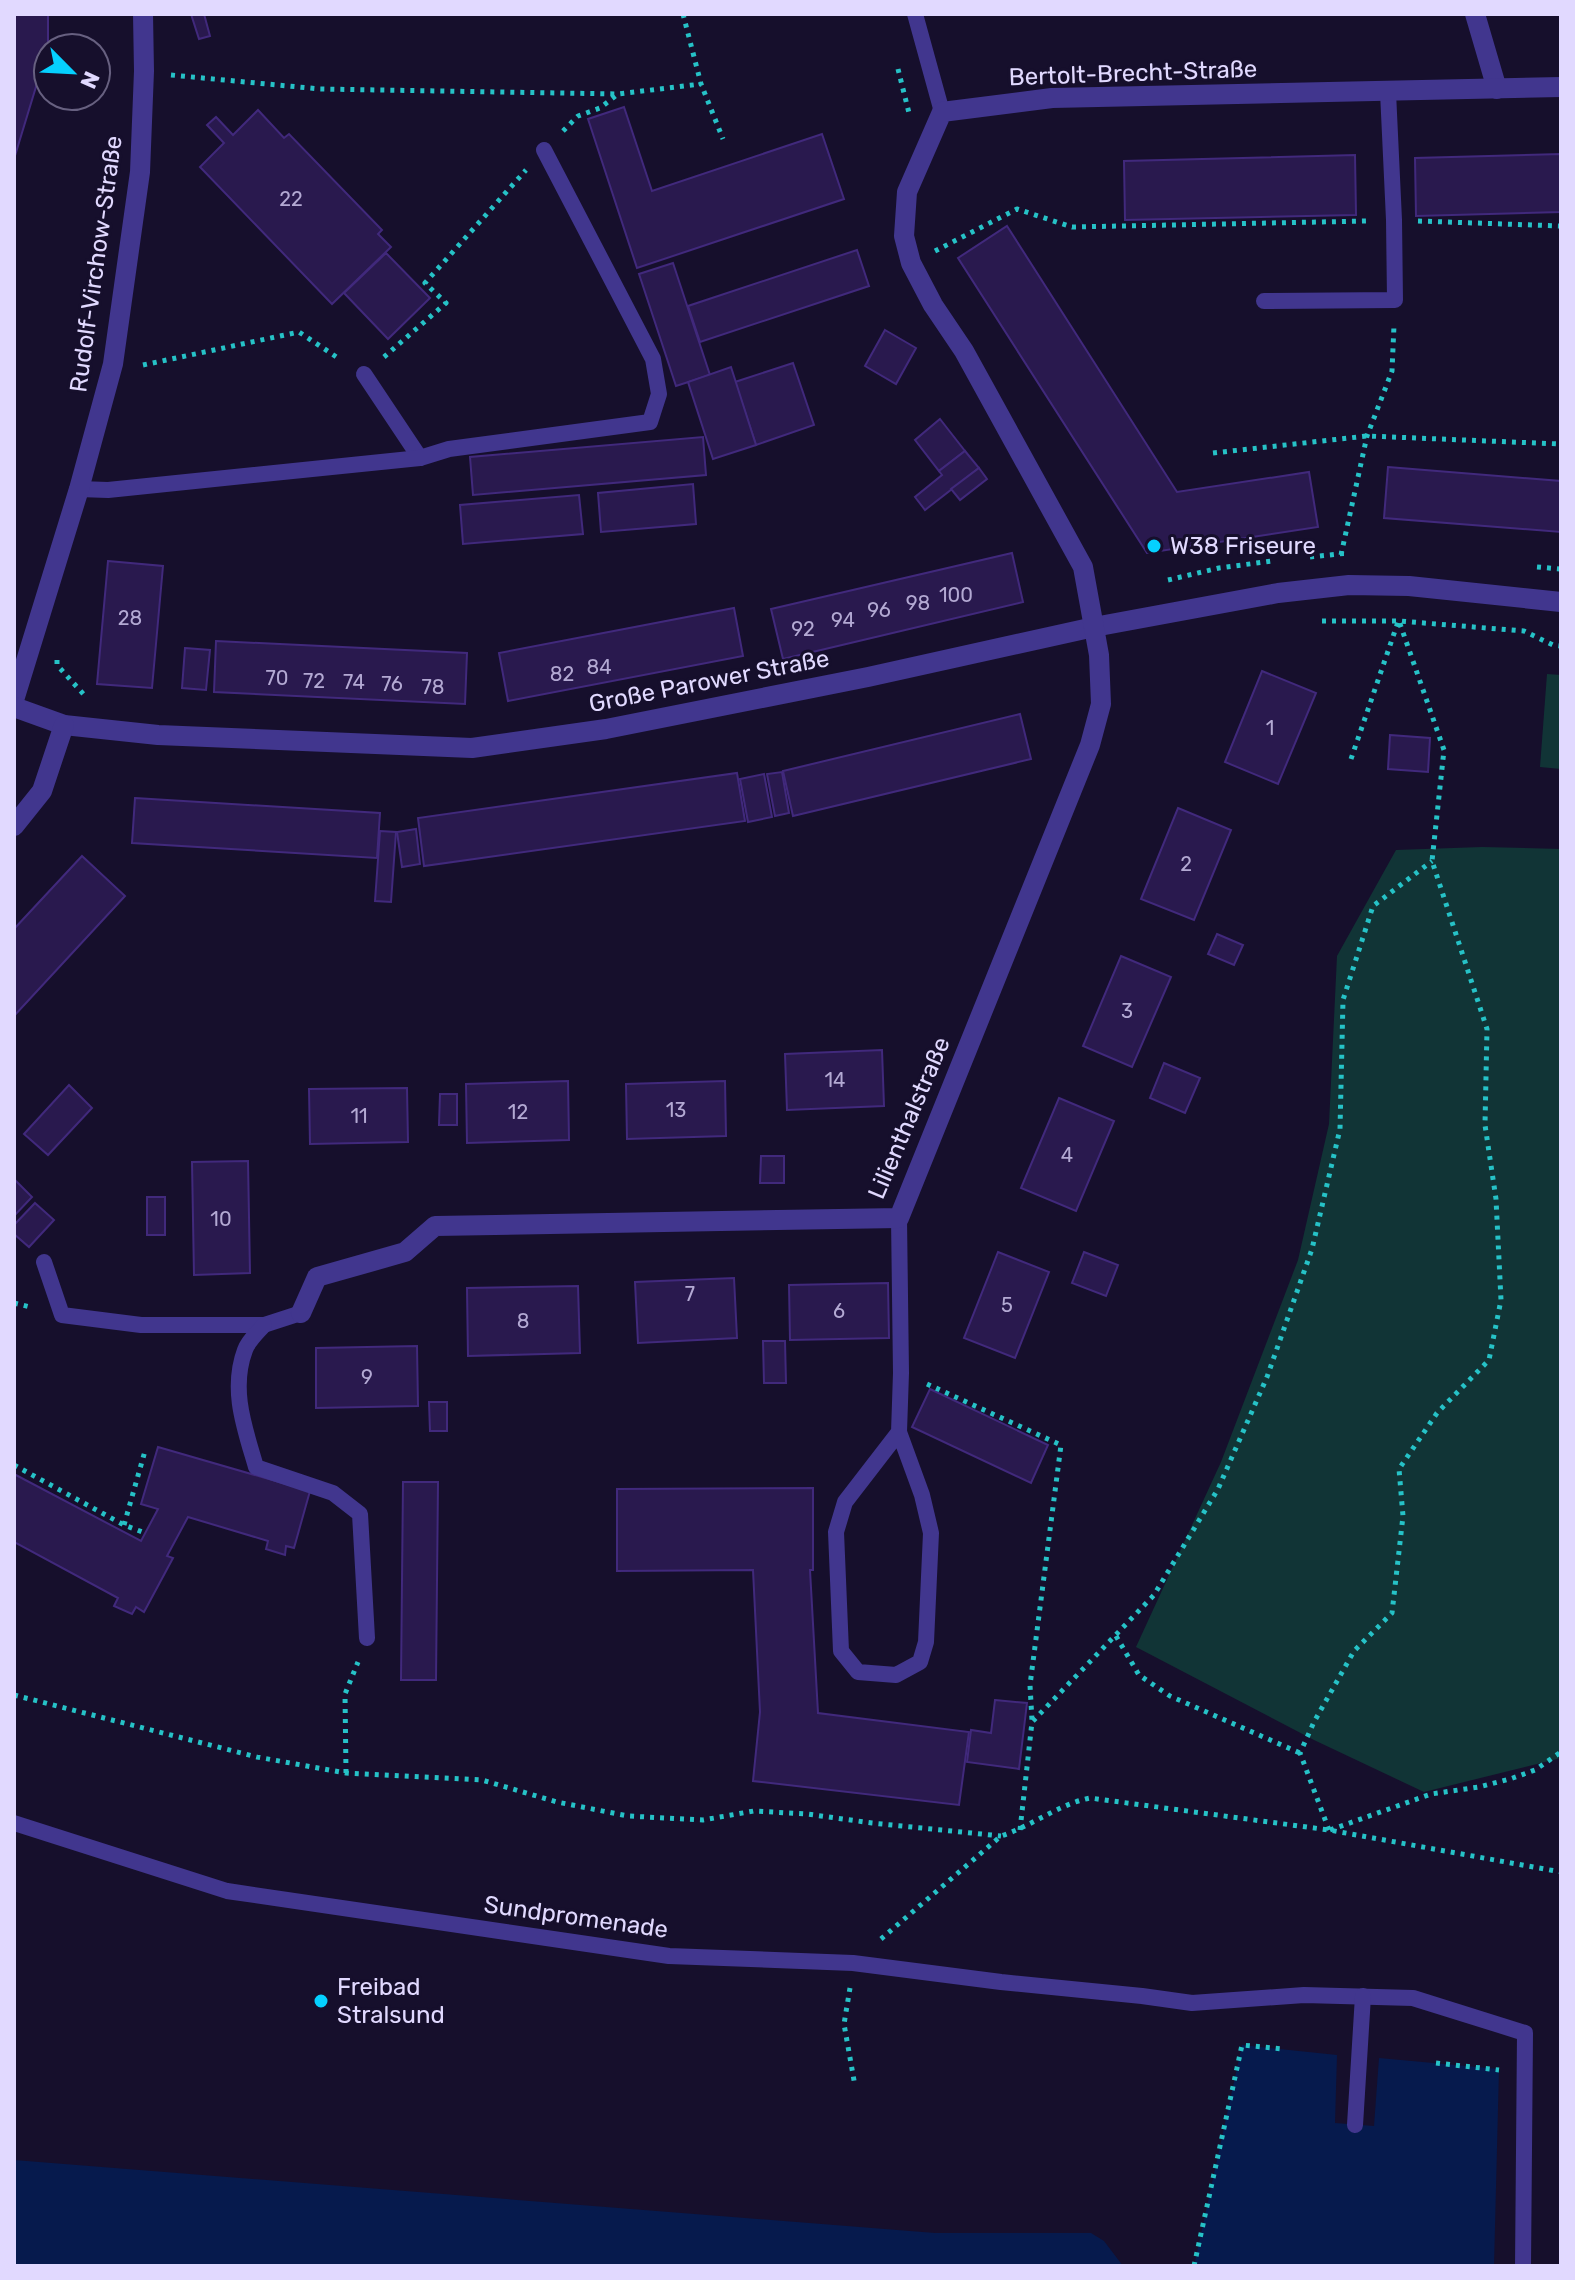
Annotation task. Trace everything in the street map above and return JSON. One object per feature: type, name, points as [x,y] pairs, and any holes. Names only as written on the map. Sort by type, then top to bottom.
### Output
[{"type":"street","name":"Rudolf-Virchow-Straße","points":[[14,700],[79,489],[113,364],[140,172],[143,14]]},
{"type":"street","points":[[1475,14],[1497,89]]},
{"type":"street","name":"Bertolt-Brecht-Straße","points":[[942,112],[1052,98],[1561,87]]},
{"type":"street","points":[[942,112],[907,192],[904,236],[911,263],[1083,567],[1094,627]]},
{"type":"street","name":"Große Parower Straße","points":[[14,707],[64,725],[172,736],[472,748],[683,714],[1094,627],[1278,593],[1349,585],[1409,586],[1561,602]]},
{"type":"street","name":"Lilienthalstraße","points":[[301,1313],[317,1277],[405,1252],[435,1226],[899,1218],[1090,745],[1101,704],[1099,655],[1094,627]]},
{"type":"street","points":[[14,826],[42,791],[64,725]]},
{"type":"lane","points":[[915,14],[942,112]]},
{"type":"lane","points":[[1264,301],[1395,300],[1388,92]]},
{"type":"lane","points":[[79,489],[108,490],[420,458],[449,449],[650,422],[659,394],[653,359],[544,150]]},
{"type":"lane","points":[[364,374],[420,458]]},
{"type":"lane","points":[[899,1218],[899,1432],[922,1495],[931,1533],[926,1642],[920,1662],[896,1675],[858,1672],[841,1651],[836,1532],[845,1502],[899,1432]]},
{"type":"lane","points":[[44,1262],[62,1315],[141,1325],[264,1325],[301,1313]]},
{"type":"lane","points":[[264,1325],[245,1348],[237,1390],[256,1467],[333,1493],[360,1514],[367,1638]]},
{"type":"lane","name":"Sundpromenade","points":[[14,1823],[227,1891],[669,1956],[853,1963],[1192,2003],[1304,1995],[1413,1998],[1525,2033],[1523,2266]]},
{"type":"lane","points":[[1355,2125],[1363,1996]]},
{"type":"path","points":[[683,14],[701,84],[723,139]]},
{"type":"path","points":[[144,71],[320,89],[618,94],[701,84]]},
{"type":"path","points":[[173,90],[174,75]]},
{"type":"path","points":[[144,350],[141,366],[299,332],[364,374],[446,303],[425,283],[544,150],[578,116],[600,108],[618,94]]},
{"type":"path","points":[[911,263],[1017,209],[1072,227],[1394,220],[1561,226]]},
{"type":"path","points":[[1332,587],[1367,436],[1392,371],[1395,300]]},
{"type":"path","points":[[1213,453],[1367,436],[1561,444]]},
{"type":"path","points":[[1299,558],[1356,554]]},
{"type":"path","points":[[1158,583],[1219,568],[1285,560]]},
{"type":"path","points":[[1531,566],[1561,569]]},
{"type":"path","points":[[1351,759],[1409,586]]},
{"type":"path","points":[[1329,1830],[1300,1753],[1354,1651],[1392,1613],[1403,1516],[1399,1469],[1437,1413],[1489,1360],[1501,1300],[1496,1199],[1485,1125],[1487,1029],[1432,861],[1444,750],[1399,621]]},
{"type":"path","points":[[57,654],[57,665],[92,701]]},
{"type":"path","points":[[1032,1722],[1154,1595],[1218,1489],[1267,1377],[1312,1249],[1340,1129],[1343,1000],[1373,906],[1432,861]]},
{"type":"path","points":[[901,1373],[1061,1445],[1030,1685],[1032,1722],[1020,1830]]},
{"type":"path","points":[[124,1525],[145,1451]]},
{"type":"path","points":[[14,1465],[124,1525],[145,1533]]},
{"type":"path","points":[[1116,1636],[1139,1675],[1170,1696],[1300,1753]]},
{"type":"path","points":[[346,1773],[345,1694],[367,1638]]},
{"type":"path","points":[[14,1695],[257,1757],[346,1773],[482,1780],[557,1802],[628,1816],[703,1820],[754,1811],[1001,1836]]},
{"type":"path","points":[[1329,1830],[1431,1794],[1510,1779],[1535,1770],[1561,1752]]},
{"type":"path","points":[[855,2086],[844,2024],[853,1963],[1001,1836],[1020,1830],[1074,1801],[1090,1798],[1329,1830],[1561,1872]]},
{"type":"path","points":[[1194,2266],[1242,2045],[1283,2049]]},
{"type":"path","points":[[1436,2063],[1499,2069],[1498,2084]]},
{"type":"green space","points":[[1547,674],[1561,675],[1561,769],[1540,767]]},
{"type":"green space","points":[[1482,847],[1561,849],[1561,1758],[1424,1792],[1314,1740],[1136,1647],[1221,1462],[1298,1260],[1329,1124],[1337,956],[1396,850]]},
{"type":"water","points":[[1242,2045],[1337,2055],[1335,2123],[1374,2126],[1379,2058],[1499,2069],[1494,2266],[1194,2266]]},
{"type":"water","points":[[14,2160],[935,2233],[1091,2233],[1104,2241],[1123,2266],[14,2266]]},
{"type":"building","points":[[48,14],[48,32],[32,32],[32,100],[14,159],[14,15]]},
{"type":"building","points":[[191,14],[204,14],[210,36],[199,39]]},
{"type":"building","points":[[624,107],[652,191],[822,134],[844,199],[637,268],[588,119]]},
{"type":"building","points":[[258,110],[284,138],[289,134],[382,230],[378,234],[391,247],[332,304],[200,167],[224,143],[207,125],[216,117],[233,135]]},
{"type":"building","points":[[1561,154],[1561,212],[1416,216],[1415,158]]},
{"type":"building","points":[[1355,155],[1356,215],[1125,220],[1124,161]]},
{"type":"building","points":[[1007,226],[1177,492],[1309,472],[1318,527],[1147,553],[958,258]]},
{"type":"building","points":[[857,250],[869,286],[700,342],[688,306]]},
{"type":"building","points":[[386,253],[430,298],[388,339],[344,293]]},
{"type":"building","points":[[673,263],[710,375],[676,386],[639,274]]},
{"type":"building","points":[[885,330],[916,348],[896,384],[865,366]]},
{"type":"building","points":[[793,363],[814,425],[756,445],[735,382]]},
{"type":"building","points":[[731,367],[756,445],[713,459],[688,382]]},
{"type":"building","points":[[940,419],[965,451],[939,471],[915,440]]},
{"type":"building","points":[[703,437],[706,475],[473,495],[470,457]]},
{"type":"building","points":[[965,451],[979,468],[925,510],[915,497],[942,475],[939,471]]},
{"type":"building","points":[[1388,467],[1561,481],[1561,532],[1384,518]]},
{"type":"building","points":[[979,468],[987,479],[960,500],[951,489]]},
{"type":"building","points":[[693,484],[696,524],[601,532],[598,493]]},
{"type":"building","points":[[579,495],[583,534],[463,544],[460,505]]},
{"type":"building","points":[[1012,553],[1023,602],[783,659],[771,609]]},
{"type":"building","points":[[108,561],[163,566],[152,688],[97,684]]},
{"type":"building","points":[[734,608],[743,656],[508,701],[499,653]]},
{"type":"building","points":[[216,641],[467,653],[465,704],[214,692]]},
{"type":"building","points":[[185,648],[210,650],[206,690],[182,688]]},
{"type":"building","points":[[1262,671],[1316,693],[1278,784],[1225,762]]},
{"type":"building","points":[[1020,714],[1031,759],[793,816],[783,771]]},
{"type":"building","points":[[1390,735],[1430,738],[1428,772],[1388,769]]},
{"type":"building","points":[[782,772],[789,813],[775,816],[767,774]]},
{"type":"building","points":[[737,773],[745,821],[424,866],[418,818]]},
{"type":"building","points":[[764,774],[772,817],[748,822],[740,779]]},
{"type":"building","points":[[135,798],[380,813],[377,858],[132,843]]},
{"type":"building","points":[[1178,808],[1231,830],[1194,920],[1141,899]]},
{"type":"building","points":[[416,829],[420,864],[402,867],[397,832]]},
{"type":"building","points":[[380,831],[396,832],[391,902],[375,901]]},
{"type":"building","points":[[82,856],[125,896],[14,1016],[14,929]]},
{"type":"building","points":[[1217,934],[1243,945],[1234,965],[1208,954]]},
{"type":"building","points":[[1121,956],[1171,977],[1132,1067],[1083,1046]]},
{"type":"building","points":[[882,1050],[884,1106],[787,1110],[785,1054]]},
{"type":"building","points":[[1164,1063],[1200,1078],[1185,1113],[1150,1098]]},
{"type":"building","points":[[568,1081],[569,1140],[467,1143],[466,1084]]},
{"type":"building","points":[[725,1081],[726,1136],[627,1139],[626,1084]]},
{"type":"building","points":[[69,1085],[92,1108],[48,1155],[24,1134]]},
{"type":"building","points":[[407,1088],[408,1142],[310,1144],[309,1089]]},
{"type":"building","points":[[440,1094],[457,1094],[457,1125],[439,1125]]},
{"type":"building","points":[[1059,1098],[1114,1121],[1076,1211],[1021,1188]]},
{"type":"building","points":[[761,1156],[784,1156],[784,1183],[760,1183]]},
{"type":"building","points":[[248,1161],[250,1273],[194,1275],[192,1162]]},
{"type":"building","points":[[16,1181],[32,1197],[14,1216],[14,1183]]},
{"type":"building","points":[[147,1197],[165,1197],[165,1235],[147,1235]]},
{"type":"building","points":[[35,1203],[54,1220],[29,1247],[14,1234],[14,1225]]},
{"type":"building","points":[[998,1252],[1049,1272],[1015,1358],[964,1338]]},
{"type":"building","points":[[1084,1252],[1118,1265],[1106,1296],[1072,1283]]},
{"type":"building","points":[[734,1278],[737,1338],[638,1343],[635,1282]]},
{"type":"building","points":[[888,1283],[889,1338],[790,1340],[789,1285]]},
{"type":"building","points":[[578,1286],[580,1353],[468,1356],[467,1288]]},
{"type":"building","points":[[763,1341],[785,1341],[786,1383],[764,1383]]},
{"type":"building","points":[[417,1346],[418,1406],[316,1408],[316,1348]]},
{"type":"building","points":[[930,1389],[1048,1445],[1031,1483],[912,1427]]},
{"type":"building","points":[[429,1402],[447,1402],[447,1431],[430,1431]]},
{"type":"building","points":[[158,1447],[310,1491],[294,1548],[286,1546],[285,1555],[266,1549],[268,1541],[188,1517],[167,1556],[173,1558],[144,1612],[136,1607],[132,1614],[114,1606],[118,1598],[14,1542],[14,1474],[141,1541],[158,1509],[141,1504]]},
{"type":"building","points":[[403,1482],[438,1482],[436,1680],[401,1680]]},
{"type":"building","points":[[813,1488],[813,1570],[810,1570],[818,1713],[969,1732],[959,1805],[753,1781],[760,1712],[753,1570],[617,1571],[617,1489]]},
{"type":"building","points":[[995,1700],[1027,1703],[1019,1769],[967,1762],[971,1730],[991,1733]]},
{"type":"place","name":"W38 Friseure","points":[[1154,546]]},
{"type":"place","name":"Freibad Stralsund","points":[[321,2001]]}]
